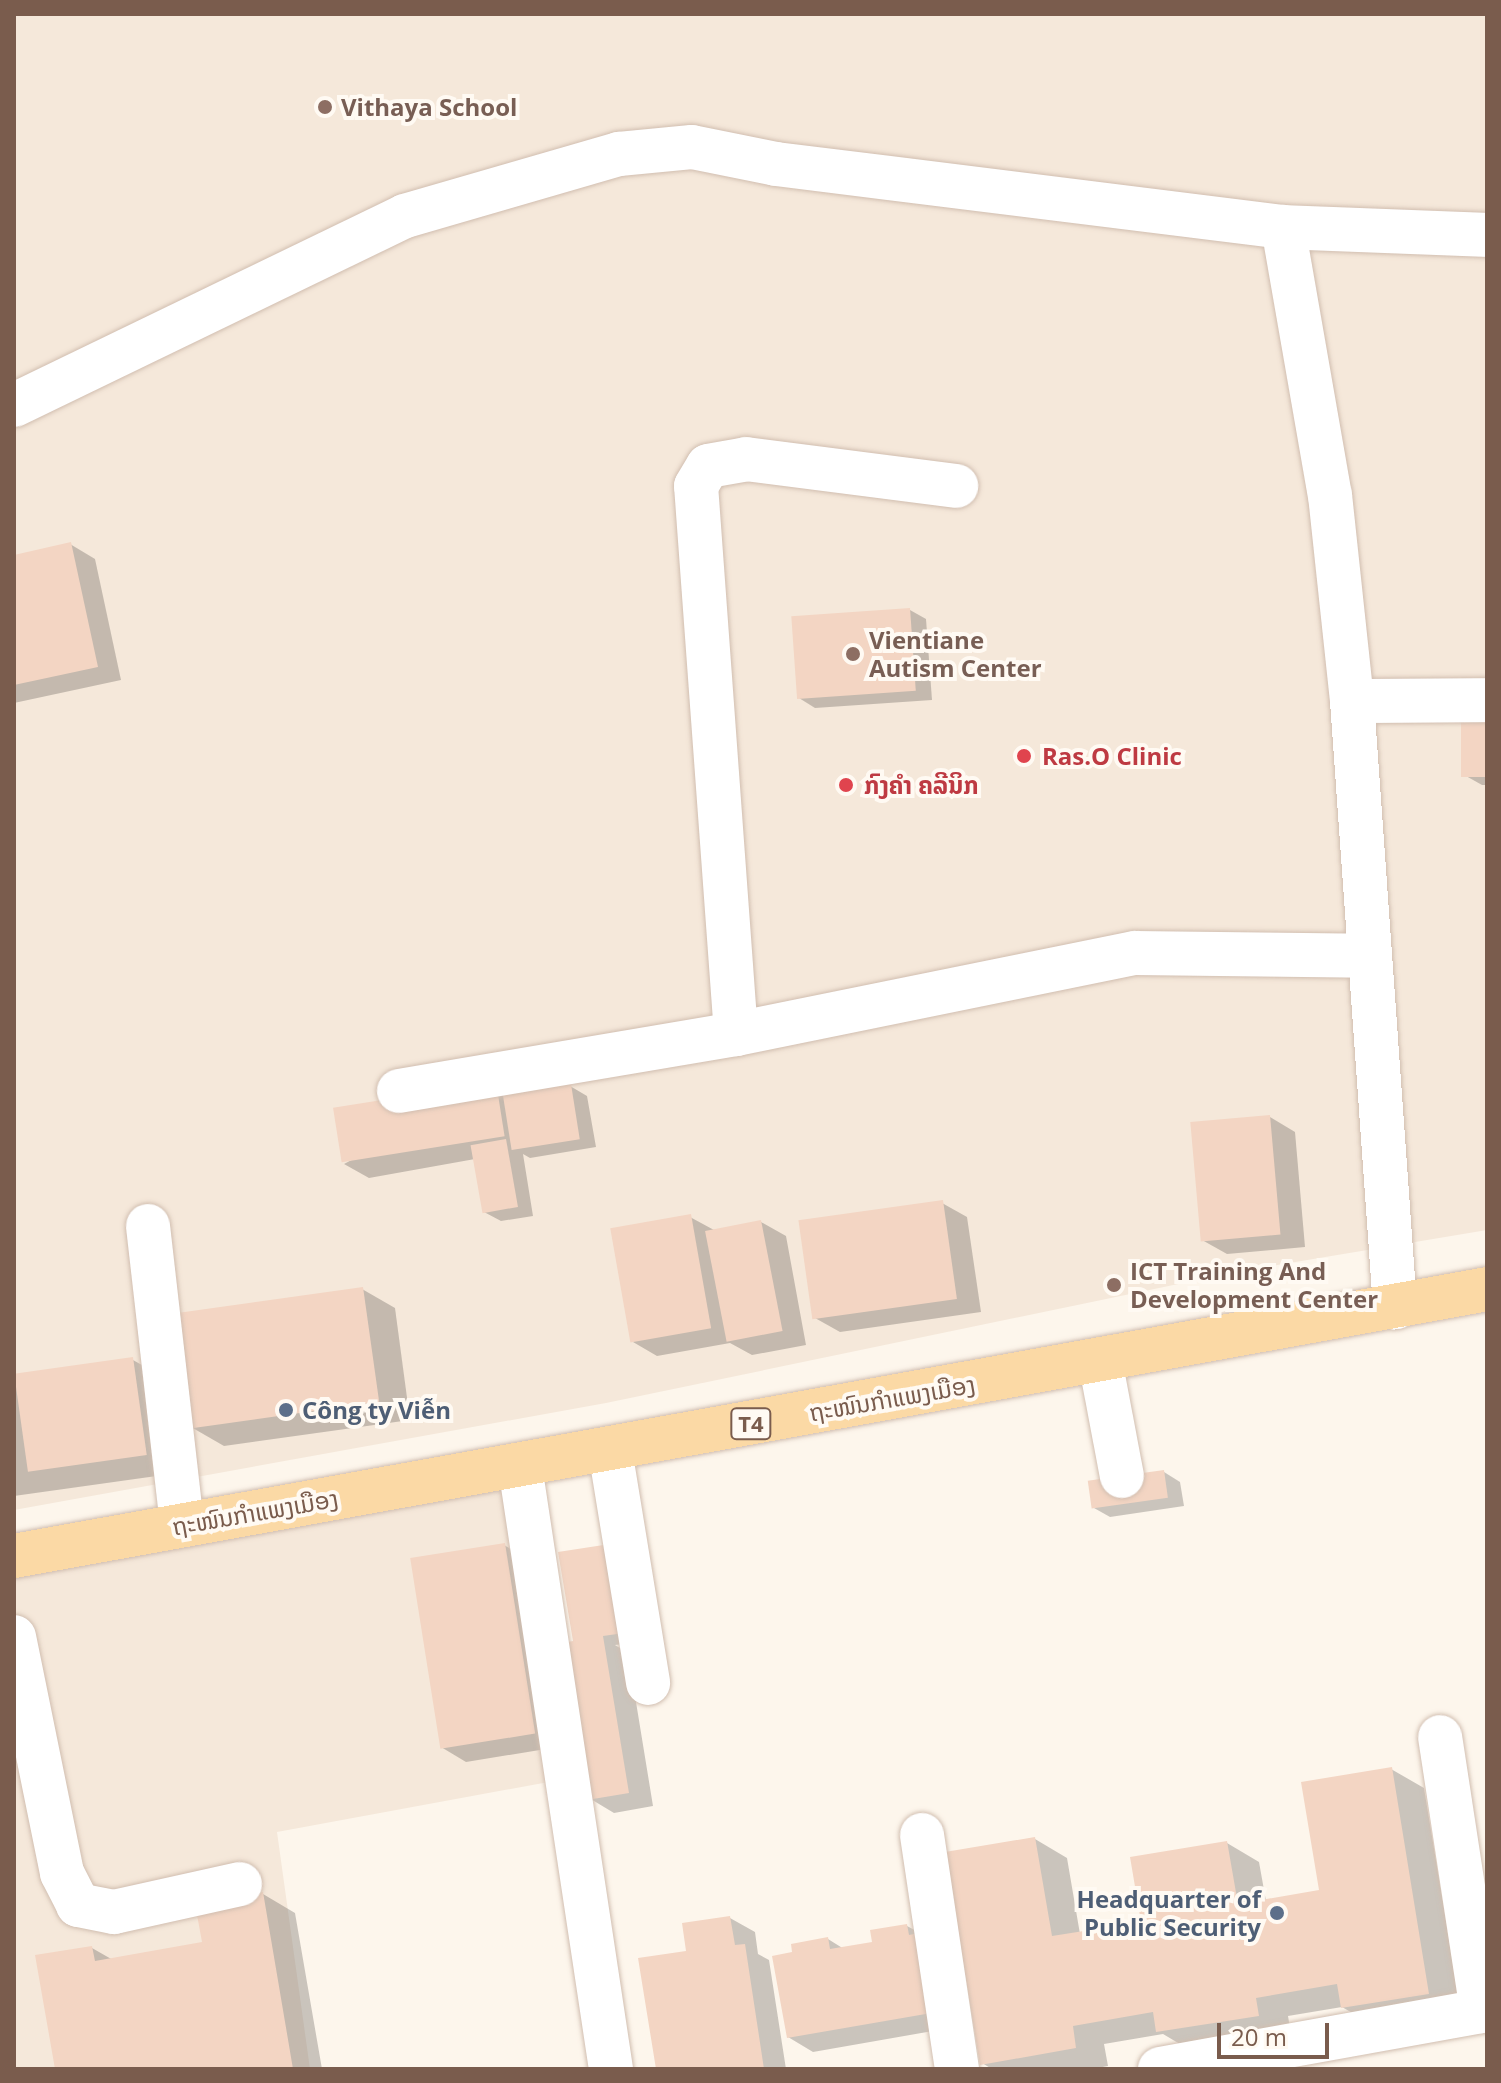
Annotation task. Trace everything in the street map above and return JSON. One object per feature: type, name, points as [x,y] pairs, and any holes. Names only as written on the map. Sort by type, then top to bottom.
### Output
[{"type":"main road","name":"ຖະໜົນກຳແພງເມືອງ","points":[[14,1556],[1487,1289]]},
{"type":"street","points":[[14,405],[405,216],[619,154],[692,147],[776,164],[1283,227],[1487,235]]},
{"type":"street","points":[[1283,227],[1330,495],[1352,701],[1366,956],[1395,1307]]},
{"type":"street","points":[[736,1034],[696,486],[708,466],[746,459],[956,486]]},
{"type":"street","points":[[1352,701],[1487,700]]},
{"type":"street","points":[[399,1091],[736,1034],[1135,953],[1366,956]]},
{"type":"street","points":[[148,1226],[182,1525]]},
{"type":"street","points":[[1100,1360],[1122,1476]]},
{"type":"street","points":[[610,1450],[648,1683]]},
{"type":"street","points":[[520,1466],[611,2069]]},
{"type":"street","points":[[14,1637],[62,1873],[78,1905],[114,1912],[240,1884]]},
{"type":"street","points":[[1160,2069],[1485,2022],[1440,1737]]},
{"type":"street","points":[[922,1835],[957,2069]]},
{"type":"shaded area","points":[[14,14],[1487,14],[1487,1230],[1236,1272],[606,1403],[14,1510]]},
{"type":"shaded area","points":[[520,1466],[565,1779],[277,1832],[310,2069],[14,2069],[14,1556]]},
{"type":"building","points":[[71,542],[98,667],[14,685],[14,555]]},
{"type":"building","name":"Vientiane Autism Center","points":[[910,608],[916,691],[797,699],[791,616]]},
{"type":"building","points":[[1461,712],[1487,712],[1487,777],[1461,777]]},
{"type":"building","points":[[496,1082],[505,1136],[342,1162],[333,1108]]},
{"type":"building","points":[[571,1084],[580,1139],[512,1150],[503,1095]]},
{"type":"building","points":[[1270,1115],[1280,1235],[1201,1242],[1190,1122]]},
{"type":"building","points":[[506,1139],[518,1207],[483,1213],[471,1145]]},
{"type":"building","points":[[943,1200],[957,1299],[812,1319],[798,1220]]},
{"type":"building","points":[[691,1214],[711,1328],[630,1342],[610,1228]]},
{"type":"building","points":[[761,1220],[783,1331],[727,1342],[705,1231]]},
{"type":"building","points":[[363,1287],[379,1402],[190,1428],[174,1314]]},
{"type":"building","points":[[133,1357],[147,1455],[28,1472],[14,1374]]},
{"type":"building","points":[[1164,1470],[1168,1498],[1092,1508],[1088,1481]]},
{"type":"building","points":[[505,1543],[535,1734],[440,1749],[410,1558]]},
{"type":"building","points":[[610,1544],[624,1633],[603,1636],[629,1793],[587,1800],[562,1643],[573,1641],[558,1552]]},
{"type":"building","name":"Headquarter of Public Security","points":[[1392,1767],[1429,1994],[1341,2008],[1337,1984],[1256,1998],[1259,2016],[1156,2032],[1153,2012],[1073,2026],[1076,2048],[980,2065],[945,1852],[1035,1837],[1052,1936],[1141,1922],[1130,1857],[1227,1841],[1238,1904],[1319,1890],[1301,1782]]},
{"type":"building","points":[[263,1892],[293,2069],[55,2069],[35,1955],[92,1946],[95,1961],[202,1942],[195,1904]]},
{"type":"building","points":[[730,1916],[735,1945],[745,1944],[764,2069],[656,2069],[638,1958],[686,1951],[682,1923]]},
{"type":"building","points":[[907,1924],[909,1935],[929,1931],[943,2011],[787,2038],[772,1956],[792,1952],[791,1944],[828,1937],[830,1949],[872,1942],[870,1930]]},
{"type":"place","name":"Vithaya School","points":[[325,107]]},
{"type":"place","name":"Vientiane Autism Center","points":[[853,654]]},
{"type":"place","name":"Ras.O Clinic","points":[[1024,756]]},
{"type":"place","name":"ກົງຄຳ ຄລີນິກ","points":[[846,785]]},
{"type":"place","name":"ICT Training And Development Center","points":[[1114,1285]]},
{"type":"place","name":"Công ty Viễn","points":[[286,1410]]},
{"type":"place","name":"Headquarter of Public Security","points":[[1277,1913]]}]
